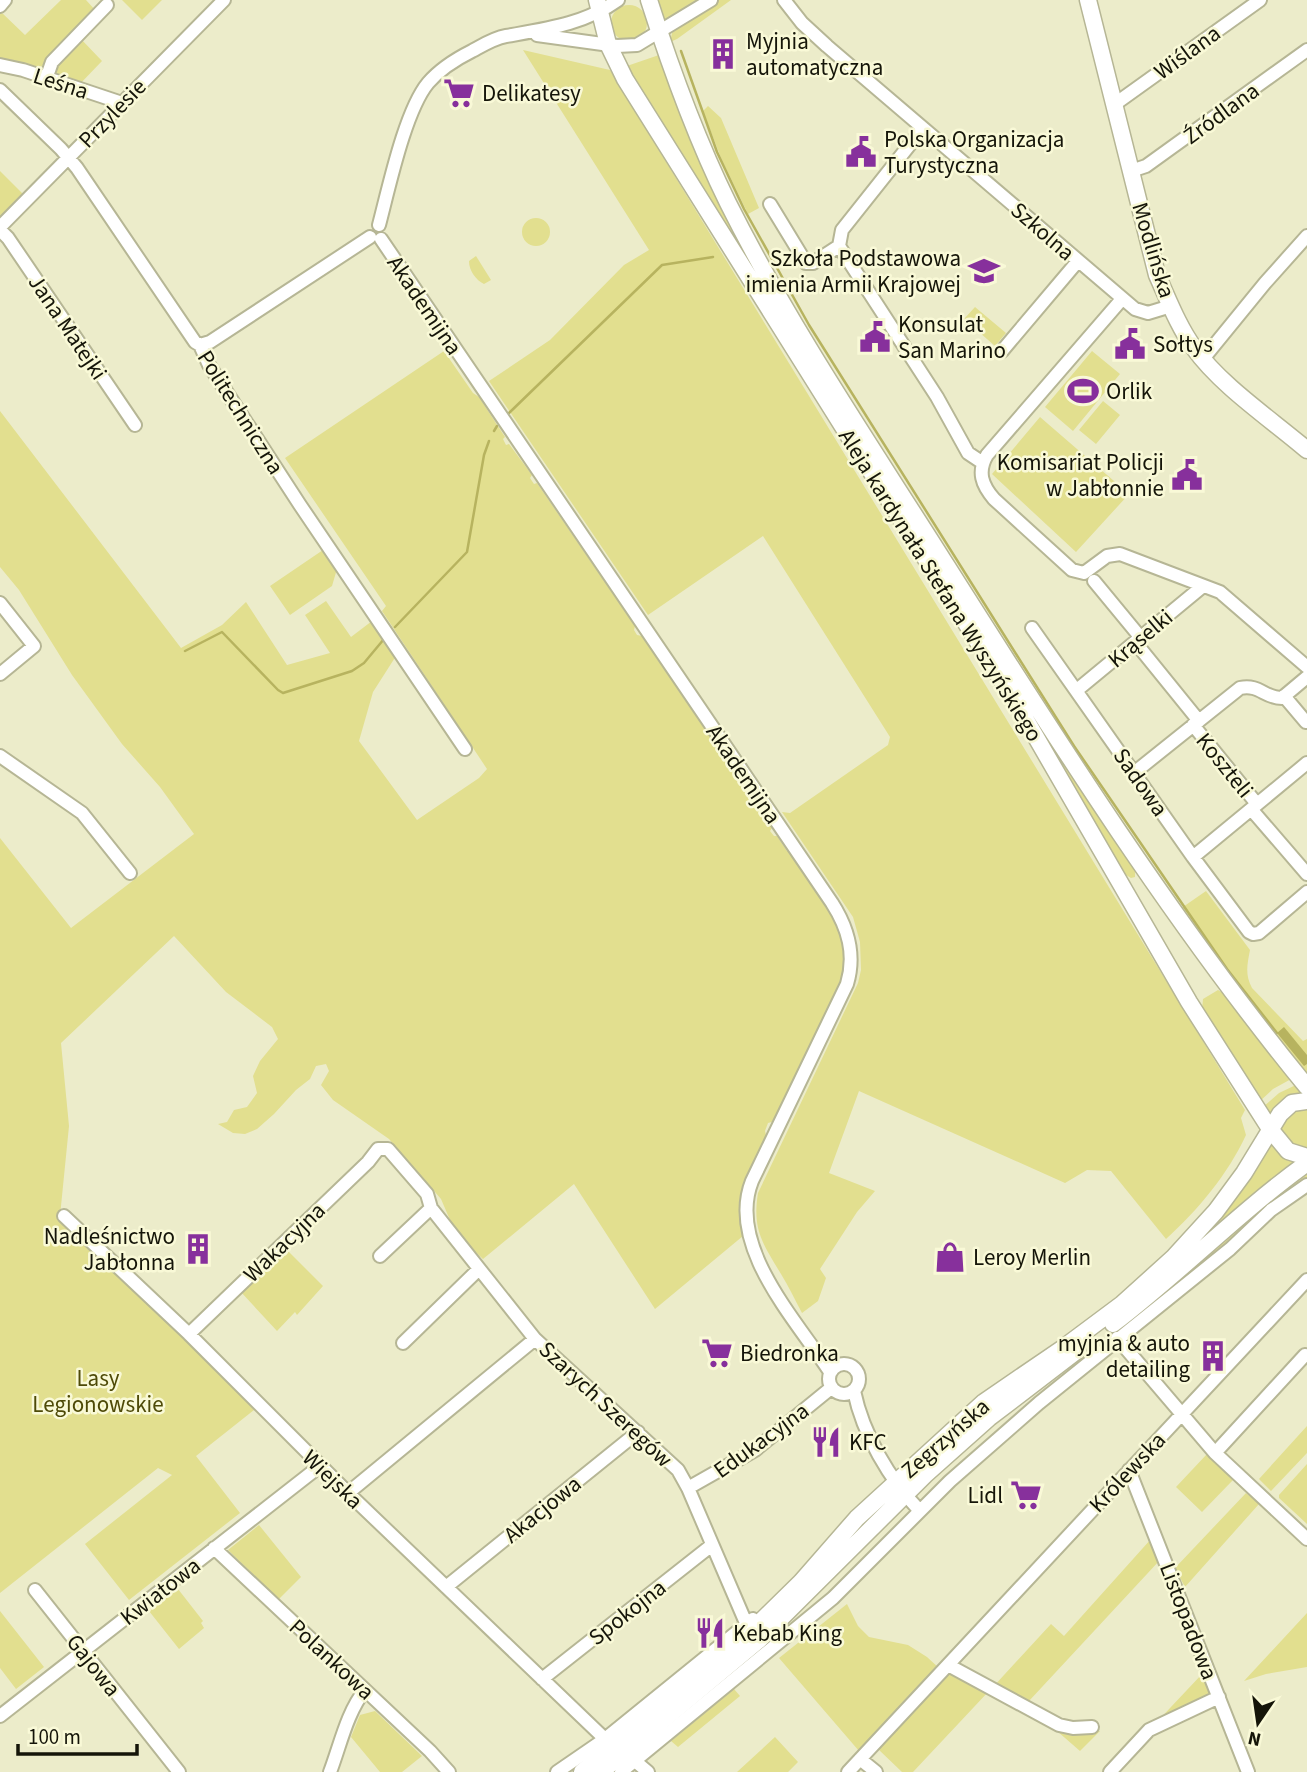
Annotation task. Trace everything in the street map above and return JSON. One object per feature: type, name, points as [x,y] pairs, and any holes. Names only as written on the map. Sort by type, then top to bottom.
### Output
[{"type":"main road","name":"Aleja kardynała Stefana Wyszyńskiego","points":[[649,0],[699,138],[728,202],[818,360],[1055,735],[1195,939],[1307,1087]]},
{"type":"main road","name":"Modlińska","points":[[1088,0],[1157,275],[1171,306],[1203,359],[1234,389],[1307,450]]},
{"type":"main road","name":"Aleja kardynała Stefana Wyszyńskiego","points":[[598,6],[608,44],[625,79],[1012,696],[1188,1002],[1270,1129],[1288,1151],[1307,1160]]},
{"type":"main road","name":"Zegrzyńska","points":[[620,1750],[759,1640],[984,1402],[1122,1304],[1174,1257],[1216,1212],[1287,1106],[1297,1101],[1307,1101]]},
{"type":"main road","name":"Zegrzyńska","points":[[620,1750],[780,1603],[857,1518],[900,1488],[1152,1294],[1307,1160]]},
{"type":"main road","points":[[582,1772],[620,1750]]},
{"type":"main road","points":[[601,1772],[620,1750]]},
{"type":"street","points":[[0,6],[5,0]]},
{"type":"street","name":"Przylesie","points":[[0,229],[224,0]]},
{"type":"street","points":[[530,34],[618,0]]},
{"type":"street","points":[[375,238],[370,227],[379,225],[419,96],[431,80],[453,62],[505,36],[530,34],[628,47],[637,45],[711,0]]},
{"type":"street","name":"Szkolna","points":[[784,0],[813,33],[1122,299],[1141,313],[1171,306]]},
{"type":"street","name":"Wiślana","points":[[1115,104],[1260,0]]},
{"type":"street","points":[[46,79],[52,62],[107,5]]},
{"type":"street","name":"Źródlana","points":[[1131,171],[1146,166],[1307,50]]},
{"type":"street","name":"Leśna","points":[[0,65],[122,103]]},
{"type":"street","name":"Politechniczna","points":[[0,90],[69,158],[195,342],[201,345],[209,365],[293,495],[466,749]]},
{"type":"street","points":[[923,128],[845,226],[839,246],[937,397],[968,453],[983,463]]},
{"type":"street","points":[[770,204],[806,263],[813,263],[839,246]]},
{"type":"street","name":"Jana Matejki","points":[[0,229],[135,425]]},
{"type":"street","points":[[1203,359],[1307,236]]},
{"type":"street","name":"Akademijna","points":[[201,345],[211,342],[375,238],[832,902],[846,926],[851,957],[847,984],[752,1181],[745,1206],[747,1228],[758,1258],[794,1322],[814,1347],[821,1350],[834,1369]]},
{"type":"street","points":[[1002,351],[1078,261]]},
{"type":"street","points":[[1122,299],[987,455],[983,463],[982,480],[989,494],[1072,570],[1084,573],[1107,556],[1115,554],[1203,586],[1222,594],[1307,667]]},
{"type":"street","name":"Koszteli","points":[[1094,581],[1254,806],[1307,874]]},
{"type":"street","name":"Krąselki","points":[[1077,690],[1203,586]]},
{"type":"street","points":[[0,603],[34,646],[0,674]]},
{"type":"street","name":"Sadowa","points":[[1031,628],[1249,932],[1259,933],[1307,892]]},
{"type":"street","points":[[1135,772],[1240,688],[1258,688],[1275,698],[1284,696],[1307,677]]},
{"type":"street","points":[[1284,696],[1306,722]]},
{"type":"street","points":[[0,756],[82,813],[130,873]]},
{"type":"street","name":"Koszteli","points":[[1193,857],[1305,768]]},
{"type":"street","name":"Szarych Szeregów","points":[[378,1149],[388,1149],[428,1194],[431,1208],[535,1339],[678,1469],[746,1623]]},
{"type":"street","name":"Wakacyjna","points":[[189,1334],[368,1163],[378,1149]]},
{"type":"street","points":[[557,1772],[620,1750],[833,1598],[978,1455],[1116,1338],[1230,1249],[1271,1210],[1307,1185]]},
{"type":"street","points":[[380,1256],[431,1208]]},
{"type":"street","name":"Wiejska","points":[[64,1216],[189,1334],[320,1466],[542,1679],[648,1772]]},
{"type":"street","points":[[403,1343],[479,1269]]},
{"type":"street","name":"Królewska","points":[[848,1772],[1307,1280]]},
{"type":"street","points":[[1116,1338],[1215,1453],[1307,1539]]},
{"type":"street","points":[[348,1493],[535,1339]]},
{"type":"street","points":[[1215,1453],[1305,1355]]},
{"type":"street","points":[[842,1391],[859,1383],[858,1372],[849,1365],[834,1369],[828,1379],[842,1391],[900,1488],[920,1511]]},
{"type":"street","name":"Edukacyjna","points":[[688,1488],[755,1450],[842,1391]]},
{"type":"street","name":"Akacjowa","points":[[446,1587],[638,1432]]},
{"type":"street","name":"Kwiatowa","points":[[0,1716],[320,1466]]},
{"type":"street","name":"Listopadowa","points":[[1129,1470],[1248,1772]]},
{"type":"street","name":"Spokojna","points":[[542,1679],[712,1545]]},
{"type":"street","name":"Polankowa","points":[[214,1548],[449,1772]]},
{"type":"street","name":"Gajowa","points":[[35,1590],[179,1772]]},
{"type":"street","points":[[621,1772],[620,1750],[746,1623],[780,1603]]},
{"type":"street","points":[[948,1665],[1059,1725],[1073,1728],[1092,1727]]},
{"type":"street","points":[[330,1772],[350,1719],[365,1690]]},
{"type":"street","points":[[1110,1772],[1149,1730],[1219,1697]]},
{"type":"street","points":[[860,1759],[876,1772]]},
{"type":"green space","points":[[61,0],[86,0],[96,11],[39,69],[32,71],[0,62],[0,11],[25,35]]},
{"type":"green space","points":[[122,0],[162,0],[142,20]]},
{"type":"green space","points":[[656,0],[700,0],[665,24]]},
{"type":"green space","points":[[718,0],[731,0],[670,42],[673,29]]},
{"type":"green space","points":[[629,5],[642,10],[647,23],[642,36],[629,41],[616,36],[611,23],[616,10]]},
{"type":"green space","points":[[80,38],[102,61],[77,87],[53,76],[52,68]]},
{"type":"green space","points":[[523,50],[610,70],[1245,1110],[1241,1118],[1246,1135],[1230,1164],[1201,1204],[1166,1239],[1111,1171],[1087,1170],[1065,1183],[859,1091],[829,1173],[875,1191],[857,1212],[820,1269],[826,1278],[818,1301],[802,1313],[769,1254],[758,1227],[758,1193],[858,983],[861,970],[860,942],[853,917],[782,812],[790,813],[888,745],[890,737],[763,536],[648,615],[489,381],[550,340],[624,265],[649,250]]},
{"type":"green space","points":[[659,55],[689,137],[741,248],[1135,866],[1135,877],[1131,878],[1118,870],[624,67]]},
{"type":"green space","points":[[708,106],[721,118],[759,208],[748,214],[721,158],[703,111]]},
{"type":"green space","points":[[0,171],[23,194],[0,217]]},
{"type":"green space","points":[[536,218],[546,222],[550,232],[546,242],[536,246],[526,242],[522,232],[526,222]]},
{"type":"green space","points":[[476,256],[491,280],[484,284],[470,268],[469,261]]},
{"type":"green space","points":[[975,307],[1006,333],[995,346],[964,319]]},
{"type":"green space","name":"Lasy Legionowskie","points":[[444,351],[473,393],[479,397],[505,437],[503,439],[506,445],[509,444],[532,475],[530,478],[534,484],[537,483],[635,626],[637,635],[642,636],[772,828],[770,831],[787,851],[790,850],[823,897],[839,929],[843,946],[841,984],[776,1121],[768,1123],[765,1131],[767,1139],[750,1174],[743,1197],[743,1236],[655,1309],[574,1184],[483,1259],[456,1234],[441,1199],[389,1139],[333,1100],[321,1085],[329,1071],[326,1064],[316,1066],[310,1079],[257,1129],[245,1134],[233,1133],[218,1124],[227,1122],[234,1110],[247,1107],[257,1093],[253,1076],[260,1061],[278,1039],[272,1027],[226,992],[174,936],[61,1043],[69,1126],[60,1216],[227,1378],[254,1410],[196,1456],[240,1513],[129,1600],[85,1544],[172,1475],[158,1468],[0,1593],[0,838],[71,928],[194,834],[160,787],[122,744],[72,675],[19,590],[0,567],[0,411],[181,648],[222,625],[246,602],[287,665],[330,653],[305,615],[326,601],[351,637],[372,621],[396,656],[373,692],[359,741],[417,820],[479,778],[487,769],[382,611],[386,606],[285,458]]},
{"type":"green space","name":"Orlik","points":[[1092,351],[1120,374],[1073,431],[1045,407]]},
{"type":"green space","points":[[1103,401],[1120,415],[1096,444],[1079,430]]},
{"type":"green space","points":[[1040,417],[1129,494],[1076,552],[992,474]]},
{"type":"green space","points":[[323,550],[337,569],[332,586],[290,615],[270,586]]},
{"type":"green space","points":[[1206,891],[1250,950],[1247,970],[1252,988],[1303,1041],[1307,1039],[1307,1073],[1302,1073],[1180,909]]},
{"type":"green space","points":[[1218,990],[1233,999],[1293,1078],[1273,1089],[1259,1102],[1202,1010],[1203,999]]},
{"type":"green space","points":[[1298,1084],[1306,1094],[1271,1118],[1263,1107],[1279,1093]]},
{"type":"green space","points":[[1307,1106],[1307,1151],[1298,1151],[1282,1136],[1282,1121],[1291,1109]]},
{"type":"green space","points":[[1272,1138],[1298,1161],[1101,1327]]},
{"type":"green space","points":[[1307,1172],[1307,1180],[1121,1333],[1117,1329]]},
{"type":"green space","points":[[285,1248],[323,1286],[297,1315],[295,1312],[277,1331],[240,1291]]},
{"type":"green space","points":[[1307,1426],[1307,1453],[1271,1491],[1259,1479]]},
{"type":"green space","points":[[1207,1454],[1233,1480],[1202,1512],[1176,1487]]},
{"type":"green space","points":[[1307,1464],[1307,1524],[1279,1495]]},
{"type":"green space","points":[[1246,1493],[1259,1504],[1185,1587],[1175,1568]]},
{"type":"green space","points":[[259,1525],[301,1577],[279,1599],[228,1550]]},
{"type":"green space","points":[[1151,1539],[1160,1560],[1029,1701],[993,1687],[1051,1624],[1064,1636]]},
{"type":"green space","points":[[178,1589],[203,1621],[201,1623],[204,1628],[179,1649],[149,1611]]},
{"type":"green space","points":[[847,1604],[858,1626],[869,1637],[908,1645],[939,1668],[859,1751],[779,1658]]},
{"type":"green space","points":[[0,1611],[44,1667],[16,1689],[0,1668]]},
{"type":"green space","points":[[1307,1613],[1307,1667],[1244,1681]]},
{"type":"green space","points":[[951,1671],[989,1691],[913,1772],[902,1772],[878,1749]]},
{"type":"green space","points":[[1203,1673],[1211,1696],[1154,1725]]},
{"type":"green space","points":[[734,1689],[740,1696],[678,1747],[671,1741]]},
{"type":"green space","points":[[375,1711],[422,1756],[402,1772],[380,1772],[351,1737],[360,1715]]},
{"type":"green space","points":[[1060,1728],[1073,1732],[1100,1731],[1080,1751],[1057,1731]]},
{"type":"green space","points":[[775,1737],[798,1762],[788,1772],[737,1772]]},
{"type":"shaded area","points":[[1284,1027],[1307,1055],[1307,1064],[1304,1066],[1277,1033]]},
{"type":"waterway","points":[[681,51],[717,152],[744,209],[809,325],[1074,746],[1227,969],[1277,1033]]},
{"type":"waterway","points":[[509,413],[662,265],[713,257]]},
{"type":"waterway","points":[[494,431],[497,426]]},
{"type":"waterway","points":[[395,627],[467,552],[484,455],[489,441]]},
{"type":"waterway","points":[[185,651],[222,632],[283,693],[352,671],[364,663],[384,639]]},
{"type":"place","name":"Myjnia automatyczna","points":[[723,54]]},
{"type":"place","name":"Delikatesy","points":[[459,93]]},
{"type":"place","name":"Polska Organizacja Turystyczna","points":[[861,152]]},
{"type":"place","name":"Szkoła Podstawowa imienia Armii Krajowej","points":[[984,271]]},
{"type":"place","name":"Konsulat San Marino","points":[[875,337]]},
{"type":"place","name":"Sołtys","points":[[1130,344]]},
{"type":"place","name":"Orlik","points":[[1083,391]]},
{"type":"place","name":"Komisariat Policji w Jabłonnie","points":[[1187,475]]},
{"type":"place","name":"Nadleśnictwo Jabłonna","points":[[198,1249]]},
{"type":"place","name":"Leroy Merlin","points":[[950,1257]]},
{"type":"place","name":"Biedronka","points":[[717,1353]]},
{"type":"place","name":"myjnia & auto detailing","points":[[1213,1356]]},
{"type":"place","name":"KFC","points":[[826,1442]]},
{"type":"place","name":"Lidl","points":[[1026,1495]]},
{"type":"place","name":"Kebab King","points":[[710,1633]]}]
